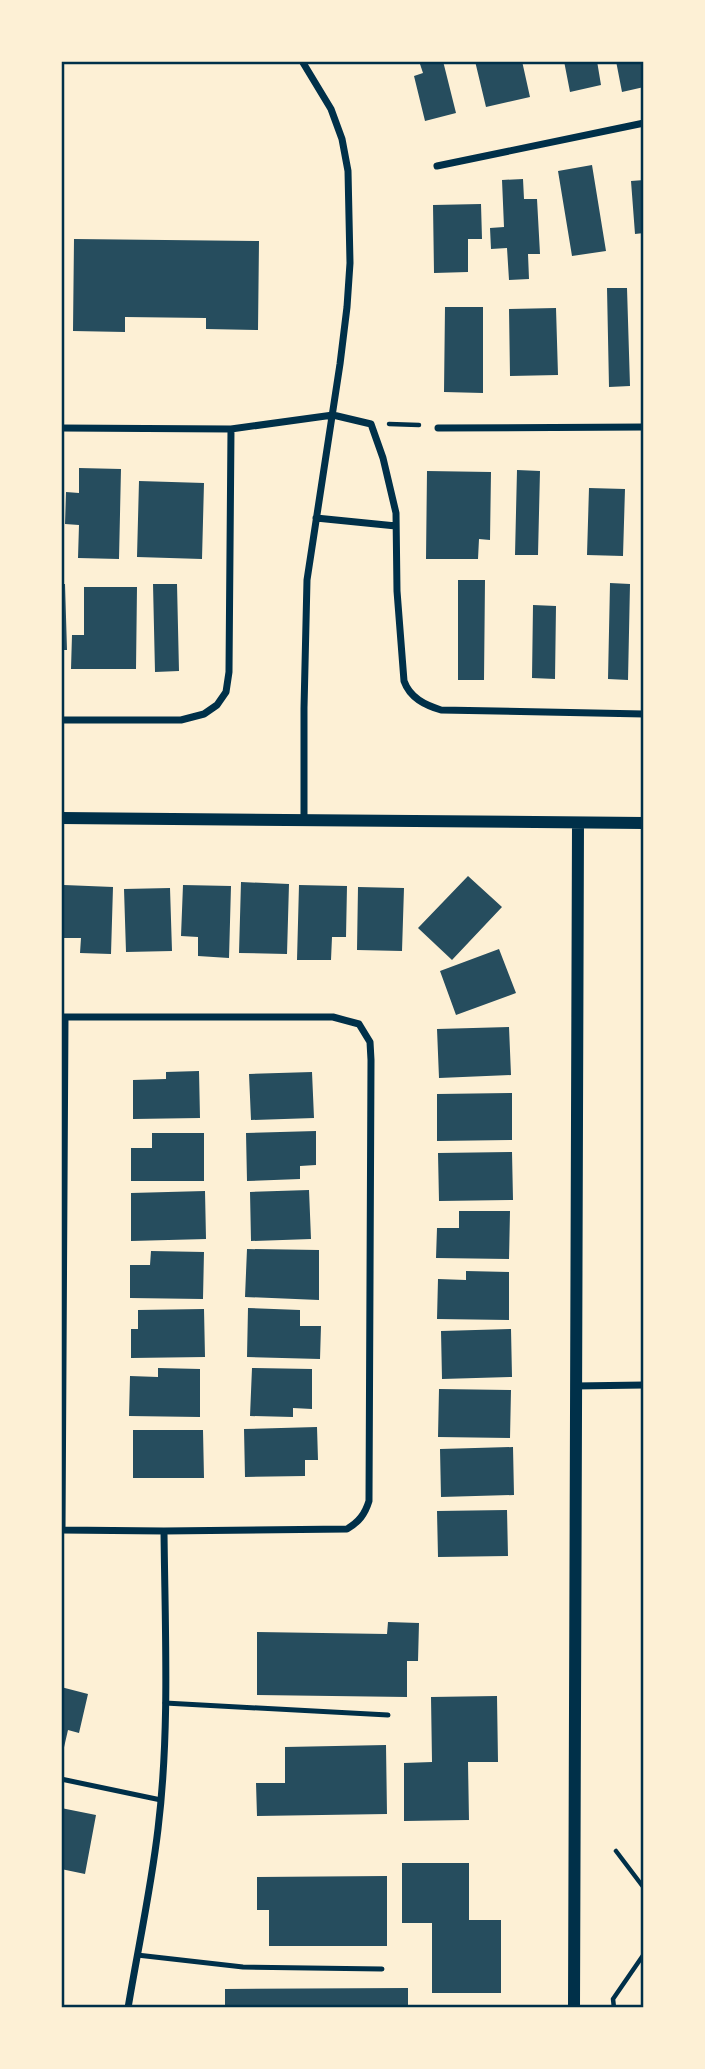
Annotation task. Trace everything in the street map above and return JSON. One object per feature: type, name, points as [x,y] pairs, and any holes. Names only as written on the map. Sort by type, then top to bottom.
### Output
[{"type":"street","points":[[302,61],[331,109],[342,139],[348,170],[349,263],[347,307],[307,580],[304,819]]},
{"type":"street","points":[[437,166],[644,123]]},
{"type":"street","points":[[61,428],[231,429],[332,415],[371,424],[383,458],[396,513],[397,591],[407,691],[424,705],[441,710],[644,714]]},
{"type":"street","points":[[438,428],[644,427]]},
{"type":"street","points":[[61,720],[181,720],[204,714],[217,705],[226,692],[229,672],[231,429]]},
{"type":"street","points":[[316,518],[396,527]]},
{"type":"street","points":[[61,818],[644,822]]},
{"type":"street","points":[[574,2008],[578,823]]},
{"type":"street","points":[[63,1017],[333,1017],[359,1024],[363,1029],[370,1042],[371,1060],[369,1501],[356,1523],[347,1528],[62,1530],[63,1017]]},
{"type":"street","points":[[575,1386],[644,1385]]},
{"type":"street","points":[[128,2008],[161,1800],[165,1703],[164,1531]]},
{"type":"lane","points":[[165,1703],[388,1715]]},
{"type":"lane","points":[[61,1779],[161,1800]]},
{"type":"lane","points":[[137,1955],[243,1966],[382,1969]]},
{"type":"path","points":[[371,424],[438,428]]},
{"type":"path","points":[[615,1851],[644,1888]]},
{"type":"path","points":[[614,2008],[613,1999],[644,1954]]},
{"type":"building","points":[[419,61],[443,61],[456,113],[425,121],[414,76],[423,73]]},
{"type":"building","points":[[475,61],[522,61],[530,97],[486,107]]},
{"type":"building","points":[[564,61],[597,61],[601,85],[570,92]]},
{"type":"building","points":[[616,61],[644,61],[644,87],[622,92]]},
{"type":"building","points":[[592,165],[606,251],[572,256],[558,171]]},
{"type":"building","points":[[523,179],[524,199],[537,199],[540,254],[528,254],[529,279],[509,280],[507,248],[491,249],[490,228],[504,227],[502,180]]},
{"type":"building","points":[[644,180],[644,233],[635,234],[631,181]]},
{"type":"building","points":[[481,204],[482,239],[468,239],[468,272],[434,273],[433,205]]},
{"type":"building","points":[[74,239],[259,241],[258,330],[206,329],[206,318],[125,317],[125,332],[73,331]]},
{"type":"building","points":[[607,288],[627,288],[630,386],[609,387]]},
{"type":"building","points":[[445,307],[483,307],[483,393],[444,392]]},
{"type":"building","points":[[556,308],[558,375],[510,376],[509,309]]},
{"type":"building","points":[[79,468],[121,469],[119,559],[78,558],[79,525],[65,524],[66,492],[79,493]]},
{"type":"building","points":[[517,470],[540,471],[538,555],[515,555]]},
{"type":"building","points":[[427,471],[491,472],[490,540],[479,539],[478,559],[426,559]]},
{"type":"building","points":[[139,481],[204,483],[202,559],[137,557]]},
{"type":"building","points":[[589,488],[625,489],[623,556],[587,555]]},
{"type":"building","points":[[458,580],[485,580],[484,680],[458,680]]},
{"type":"building","points":[[610,583],[630,584],[628,680],[608,679]]},
{"type":"building","points":[[61,584],[65,584],[67,650],[61,650]]},
{"type":"building","points":[[153,584],[177,584],[179,671],[155,672]]},
{"type":"building","points":[[84,587],[137,587],[136,669],[71,669],[72,635],[84,635]]},
{"type":"building","points":[[533,605],[556,606],[555,679],[532,678]]},
{"type":"building","points":[[468,876],[502,907],[452,960],[418,928]]},
{"type":"building","points":[[241,882],[289,884],[287,954],[239,953]]},
{"type":"building","points":[[64,885],[113,887],[111,954],[80,953],[81,938],[63,938]]},
{"type":"building","points":[[183,885],[231,886],[229,958],[198,956],[198,937],[181,936]]},
{"type":"building","points":[[299,885],[347,886],[346,937],[332,937],[331,960],[297,960]]},
{"type":"building","points":[[358,887],[404,888],[402,951],[357,950]]},
{"type":"building","points":[[170,888],[172,951],[126,952],[124,889]]},
{"type":"building","points":[[499,949],[516,993],[456,1015],[440,971]]},
{"type":"building","points":[[509,1027],[511,1075],[439,1078],[437,1029]]},
{"type":"building","points":[[199,1071],[200,1118],[133,1119],[133,1080],[166,1079],[166,1072]]},
{"type":"building","points":[[312,1072],[314,1118],[251,1120],[249,1074]]},
{"type":"building","points":[[512,1093],[512,1140],[437,1141],[437,1094]]},
{"type":"building","points":[[316,1131],[316,1165],[300,1166],[300,1179],[247,1181],[246,1133]]},
{"type":"building","points":[[152,1133],[204,1133],[204,1181],[131,1181],[131,1148],[152,1148]]},
{"type":"building","points":[[512,1152],[513,1200],[439,1201],[438,1153]]},
{"type":"building","points":[[309,1190],[311,1239],[251,1241],[250,1192]]},
{"type":"building","points":[[205,1191],[206,1239],[131,1241],[131,1193]]},
{"type":"building","points":[[459,1211],[510,1211],[509,1259],[436,1258],[437,1228],[459,1228]]},
{"type":"building","points":[[247,1249],[319,1250],[319,1300],[245,1297]]},
{"type":"building","points":[[151,1251],[204,1252],[203,1299],[130,1298],[130,1265],[150,1265]]},
{"type":"building","points":[[466,1271],[509,1272],[509,1320],[437,1319],[438,1279],[466,1280]]},
{"type":"building","points":[[248,1308],[300,1310],[300,1326],[321,1326],[320,1359],[247,1357]]},
{"type":"building","points":[[204,1309],[205,1357],[131,1358],[131,1329],[138,1329],[138,1310]]},
{"type":"building","points":[[511,1329],[512,1377],[442,1379],[441,1331]]},
{"type":"building","points":[[158,1368],[200,1369],[200,1417],[129,1416],[130,1376],[158,1377]]},
{"type":"building","points":[[252,1368],[312,1369],[312,1409],[293,1408],[293,1417],[250,1416]]},
{"type":"building","points":[[439,1389],[511,1390],[510,1438],[438,1437]]},
{"type":"building","points":[[317,1427],[318,1460],[305,1460],[305,1476],[245,1477],[244,1429]]},
{"type":"building","points":[[133,1430],[203,1430],[204,1478],[133,1478]]},
{"type":"building","points":[[513,1447],[514,1495],[441,1497],[440,1449]]},
{"type":"building","points":[[507,1510],[508,1556],[438,1557],[437,1511]]},
{"type":"building","points":[[388,1622],[419,1623],[418,1661],[407,1661],[407,1697],[257,1695],[257,1632],[387,1634]]},
{"type":"building","points":[[61,1687],[88,1694],[79,1733],[68,1730],[62,1756]]},
{"type":"building","points":[[497,1696],[498,1762],[468,1762],[469,1820],[404,1821],[404,1763],[432,1762],[431,1697]]},
{"type":"building","points":[[386,1745],[387,1814],[257,1816],[256,1783],[285,1783],[285,1747]]},
{"type":"building","points":[[61,1808],[96,1815],[85,1874],[61,1869]]},
{"type":"building","points":[[402,1863],[469,1863],[469,1920],[501,1920],[501,1993],[432,1993],[432,1923],[402,1923]]},
{"type":"building","points":[[387,1876],[387,1946],[269,1946],[269,1910],[257,1910],[257,1877]]},
{"type":"building","points":[[408,1988],[408,2005],[391,2005],[391,2008],[225,2008],[225,1989]]}]
